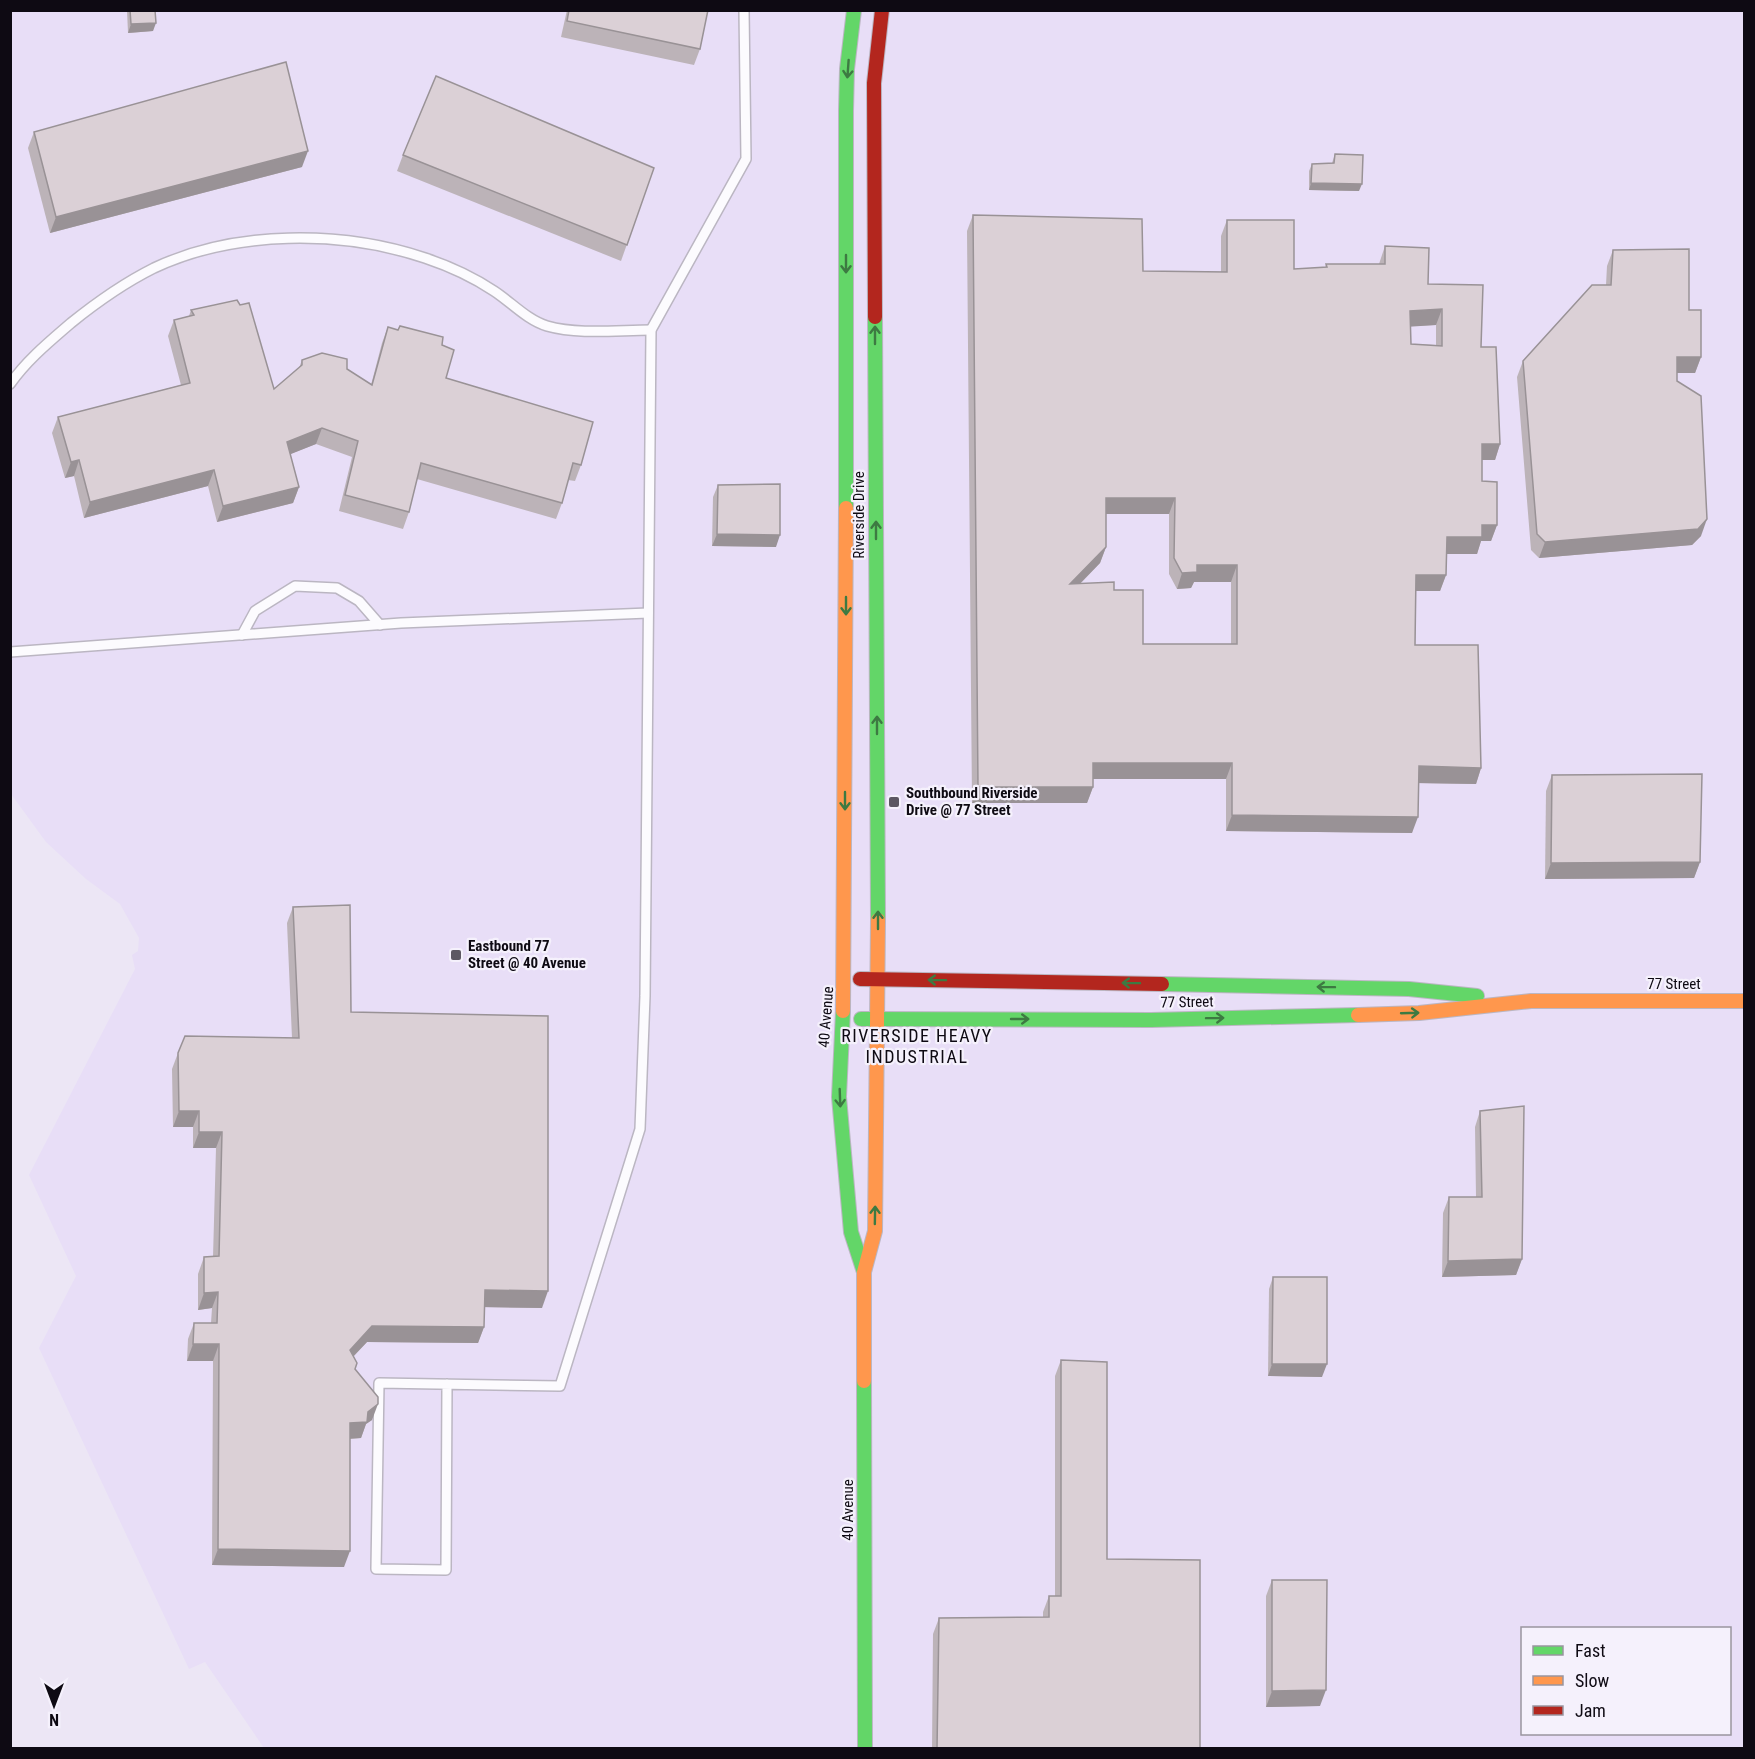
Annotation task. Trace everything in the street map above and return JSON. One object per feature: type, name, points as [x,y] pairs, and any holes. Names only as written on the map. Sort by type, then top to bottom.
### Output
[{"type":"main road","name":"Riverside Drive","points":[[845,979],[846,111],[854,10]]},
{"type":"main road","name":"Riverside Drive","points":[[877,1019],[874,83],[882,10]]},
{"type":"main road","name":"77 Street","points":[[845,979],[1409,989],[1531,1001],[1744,1001]]},
{"type":"main road","name":"40 Avenue","points":[[845,979],[839,1097],[851,1232],[864,1272]]},
{"type":"main road","name":"77 Street","points":[[843,1018],[1151,1020],[1419,1013],[1531,1001]]},
{"type":"main road","name":"40 Avenue","points":[[865,1749],[864,1272],[875,1231],[877,1019]]},
{"type":"lane","points":[[447,1384],[446,1570],[376,1569],[379,1383],[447,1384],[560,1386],[640,1129],[645,996],[651,330],[746,159],[744,10]]},
{"type":"lane","points":[[10,384],[46,344],[114,290],[155,268],[206,250],[256,241],[307,239],[349,242],[394,250],[449,267],[494,291],[531,318],[546,325],[565,329],[651,330]]},
{"type":"lane","points":[[242,635],[255,611],[295,586],[337,588],[359,601],[380,625]]},
{"type":"lane","points":[[10,652],[380,625],[648,613]]},
{"type":"shaded area","points":[[10,11],[1744,11],[1744,1748],[264,1748],[205,1662],[189,1669],[39,1348],[76,1276],[29,1175],[135,969],[132,955],[138,951],[139,938],[120,904],[86,879],[46,842],[11,794]]},
{"type":"building","points":[[130,10],[155,10],[156,23],[131,24]]},
{"type":"building","points":[[569,10],[708,10],[700,49],[567,21]]},
{"type":"building","points":[[286,62],[308,151],[56,217],[34,132]]},
{"type":"building","points":[[436,76],[654,168],[627,245],[403,155]]},
{"type":"building","points":[[1335,154],[1363,155],[1362,184],[1311,183],[1312,164],[1334,163]]},
{"type":"building","points":[[973,215],[1142,219],[1143,271],[1227,272],[1227,220],[1294,220],[1294,269],[1327,267],[1326,264],[1385,264],[1385,246],[1429,248],[1428,284],[1483,285],[1481,347],[1496,347],[1500,444],[1482,444],[1482,481],[1497,482],[1497,525],[1482,525],[1482,537],[1447,537],[1446,575],[1416,575],[1415,645],[1478,645],[1481,768],[1419,766],[1418,817],[1232,815],[1232,763],[1093,763],[1093,787],[978,787]],"holes":[[[1442,309],[1442,346],[1411,344],[1410,311]],[[1106,498],[1175,498],[1174,558],[1182,573],[1197,572],[1197,565],[1237,565],[1237,644],[1143,644],[1143,590],[1114,590],[1114,582],[1070,584],[1106,547]]]},
{"type":"building","points":[[1689,249],[1689,310],[1701,310],[1701,357],[1677,357],[1677,381],[1701,396],[1707,519],[1698,529],[1545,542],[1537,534],[1523,361],[1592,285],[1611,285],[1613,250]]},
{"type":"building","points":[[237,300],[240,305],[249,303],[274,389],[302,365],[302,360],[322,353],[347,359],[347,369],[372,385],[388,327],[398,330],[400,326],[443,337],[442,345],[454,350],[446,378],[593,422],[581,465],[573,463],[562,503],[421,463],[409,512],[345,495],[358,441],[322,428],[287,442],[299,487],[223,506],[214,470],[90,502],[79,460],[71,462],[58,417],[190,383],[174,320],[194,315],[191,310]]},
{"type":"building","points":[[780,484],[780,535],[717,534],[718,485]]},
{"type":"building","points":[[1702,774],[1700,862],[1551,863],[1552,775]]},
{"type":"building","points":[[350,905],[351,1012],[548,1016],[548,1291],[485,1290],[484,1327],[372,1326],[350,1350],[357,1363],[355,1369],[378,1397],[378,1404],[368,1412],[367,1422],[350,1423],[350,1551],[218,1549],[219,1344],[193,1344],[194,1323],[217,1323],[218,1292],[204,1293],[204,1257],[219,1256],[222,1132],[199,1132],[199,1111],[179,1111],[178,1053],[185,1036],[299,1038],[293,907]]},
{"type":"building","points":[[1524,1106],[1522,1259],[1448,1261],[1449,1197],[1482,1197],[1480,1111]]},
{"type":"building","points":[[1273,1277],[1327,1277],[1327,1364],[1272,1364]]},
{"type":"building","points":[[1061,1360],[1107,1362],[1107,1559],[1200,1560],[1200,1749],[937,1749],[939,1618],[1049,1617],[1049,1596],[1061,1596]]},
{"type":"building","points":[[1272,1580],[1327,1580],[1326,1690],[1272,1691]]},
{"type":"traffic: fast","points":[[846,508],[846,111],[847,69],[854,10]]},
{"type":"traffic: fast","points":[[875,317],[878,920]]},
{"type":"traffic: fast","points":[[1162,984],[1409,989],[1477,996]]},
{"type":"traffic: fast","points":[[843,1011],[839,1097],[851,1232],[864,1272]]},
{"type":"traffic: fast","points":[[861,1019],[1151,1020],[1358,1015]]},
{"type":"traffic: fast","points":[[864,1381],[865,1748]]},
{"type":"traffic: slow","points":[[843,1011],[846,508]]},
{"type":"traffic: slow","points":[[864,1381],[864,1272],[875,1231],[878,920]]},
{"type":"traffic: slow","points":[[1358,1015],[1419,1013],[1531,1001],[1744,1001]]},
{"type":"traffic: jam","points":[[875,317],[874,83],[882,10]]},
{"type":"traffic: jam","points":[[860,979],[1162,984]]},
{"type":"place","name":"Southbound Riverside Drive @ 77 Street","points":[[894,802]]},
{"type":"place","name":"Eastbound 77 Street @ 40 Avenue","points":[[456,955]]},
{"type":"district","name":"RIVERSIDE HEAVY INDUSTRIAL","points":[[917,1046]]}]
